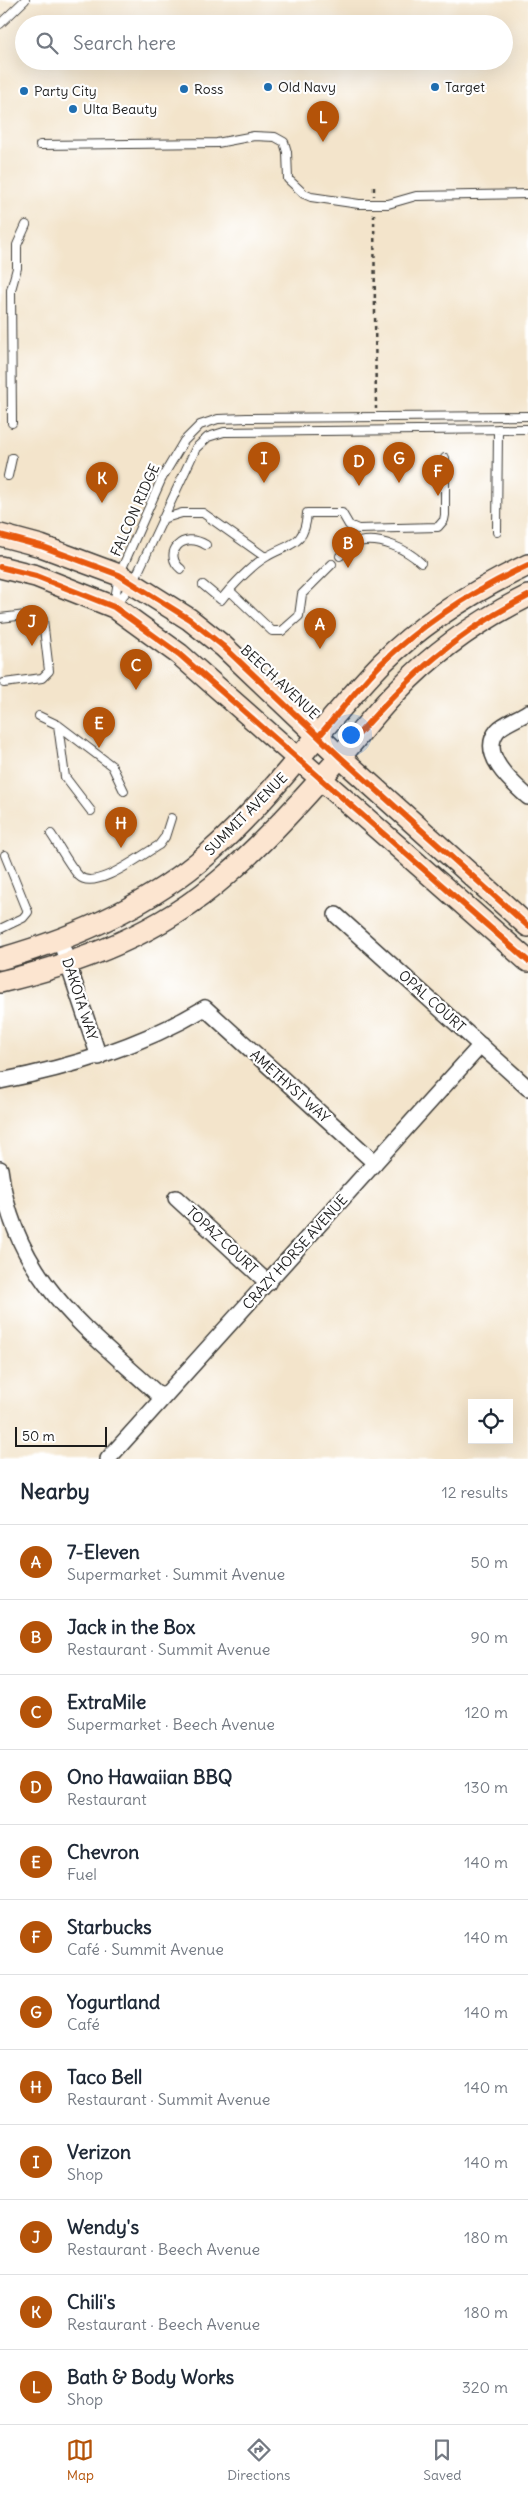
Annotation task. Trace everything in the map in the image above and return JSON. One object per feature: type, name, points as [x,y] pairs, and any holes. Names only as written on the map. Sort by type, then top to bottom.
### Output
[{"type":"main road","name":"BEECH AVENUE","points":[[0,535],[41,546],[126,579],[189,619],[223,646],[340,757],[528,926]]},
{"type":"main road","name":"SUMMIT AVENUE","points":[[0,960],[60,940],[138,904],[207,855],[245,819],[299,760],[382,663],[426,626],[482,588],[528,565]]},
{"type":"main road","points":[[0,567],[36,576],[114,607],[179,654],[528,961]]},
{"type":"main road","name":"SUMMIT AVENUE","points":[[0,982],[69,964],[124,942],[170,916],[223,878],[259,846],[340,757],[396,691],[423,665],[466,632],[528,596]]},
{"type":"street","points":[[528,712],[514,722],[499,728],[491,740],[492,754],[500,767],[528,797]]},
{"type":"street","name":"OPAL COURT","points":[[336,915],[528,1088]]},
{"type":"street","name":"DAKOTA WAY","points":[[60,940],[99,1057]]},
{"type":"street","name":"AMETHYST WAY","points":[[99,1057],[173,1027],[205,1008],[375,1163]]},
{"type":"street","name":"CRAZY HORSE AVENUE","points":[[108,1459],[482,1045]]},
{"type":"street","points":[[0,1081],[46,1072],[99,1057]]},
{"type":"street","points":[[0,1169],[7,1207],[15,1232],[43,1282],[68,1312],[162,1398]]},
{"type":"street","name":"TOPAZ COURT","points":[[176,1198],[268,1283]]},
{"type":"lane","points":[[0,24],[24,0]]},
{"type":"lane","points":[[40,145],[216,143],[254,136],[275,136],[284,142],[288,152],[288,179],[304,194],[360,204],[388,204],[416,196],[528,194]]},
{"type":"lane","points":[[12,423],[11,290],[17,268],[17,245],[26,224]]},
{"type":"lane","name":"FALCON RIDGE","points":[[114,607],[162,478],[184,441],[200,425],[218,419],[247,418],[528,416]]},
{"type":"lane","points":[[497,532],[498,429]]},
{"type":"lane","name":"FALCON RIDGE","points":[[114,607],[126,579],[162,519],[196,448],[208,437],[224,432],[528,429]]},
{"type":"lane","points":[[8,476],[12,458]]},
{"type":"lane","points":[[203,585],[221,600],[229,590],[265,557],[299,540],[305,531],[307,513],[342,513],[349,525],[358,529],[438,527],[444,520],[445,515],[445,458]]},
{"type":"lane","points":[[162,519],[182,513],[203,514],[265,557]]},
{"type":"lane","points":[[181,569],[174,564],[173,558],[179,544],[189,538],[196,539],[206,545]]},
{"type":"lane","points":[[340,556],[360,542],[380,542],[411,553],[421,563]]},
{"type":"lane","points":[[229,590],[272,631],[282,632],[299,616],[302,594],[332,564]]},
{"type":"lane","points":[[0,618],[35,614],[43,620],[49,671],[42,678],[4,683]]},
{"type":"lane","points":[[39,716],[58,725],[112,766],[124,791]]},
{"type":"lane","points":[[58,725],[65,777],[92,811]]},
{"type":"lane","points":[[51,834],[80,878],[92,881],[105,877],[158,845],[165,838],[171,818]]},
{"type":"lane","points":[[0,929],[23,918],[28,912],[5,855]]},
{"type":"path","points":[[374,187],[376,410]]},
{"type":"cycle path","points":[[0,535],[41,546],[119,575],[189,619],[223,646],[340,757],[528,926]]},
{"type":"cycle path","points":[[319,736],[382,663],[416,633],[470,596],[528,565]]},
{"type":"cycle path","points":[[0,567],[36,576],[114,607],[179,654],[528,961]]},
{"type":"cycle path","points":[[357,736],[376,714],[435,657],[478,625],[528,596]]},
{"type":"place","name":"Old Navy","points":[[268,87]]},
{"type":"place","name":"Target","points":[[435,87]]},
{"type":"place","name":"Ross","points":[[184,89]]},
{"type":"place","name":"Party City","points":[[24,91]]},
{"type":"place","name":"Ulta Beauty","points":[[73,109]]},
{"type":"place","name":"Bath & Body Works","points":[[323,142]]},
{"type":"place","name":"Verizon","points":[[264,483]]},
{"type":"place","name":"Yogurtland","points":[[399,483]]},
{"type":"place","name":"Ono Hawaiian BBQ","points":[[359,486]]},
{"type":"place","name":"Starbucks","points":[[438,496]]},
{"type":"place","name":"Chili's","points":[[102,503]]},
{"type":"place","name":"Jack in the Box","points":[[348,568]]},
{"type":"place","name":"Wendy's","points":[[32,646]]},
{"type":"place","name":"7-Eleven","points":[[320,649]]},
{"type":"place","name":"ExtraMile","points":[[136,690]]},
{"type":"place","name":"Chevron","points":[[99,748]]},
{"type":"place","name":"Taco Bell","points":[[121,848]]}]
